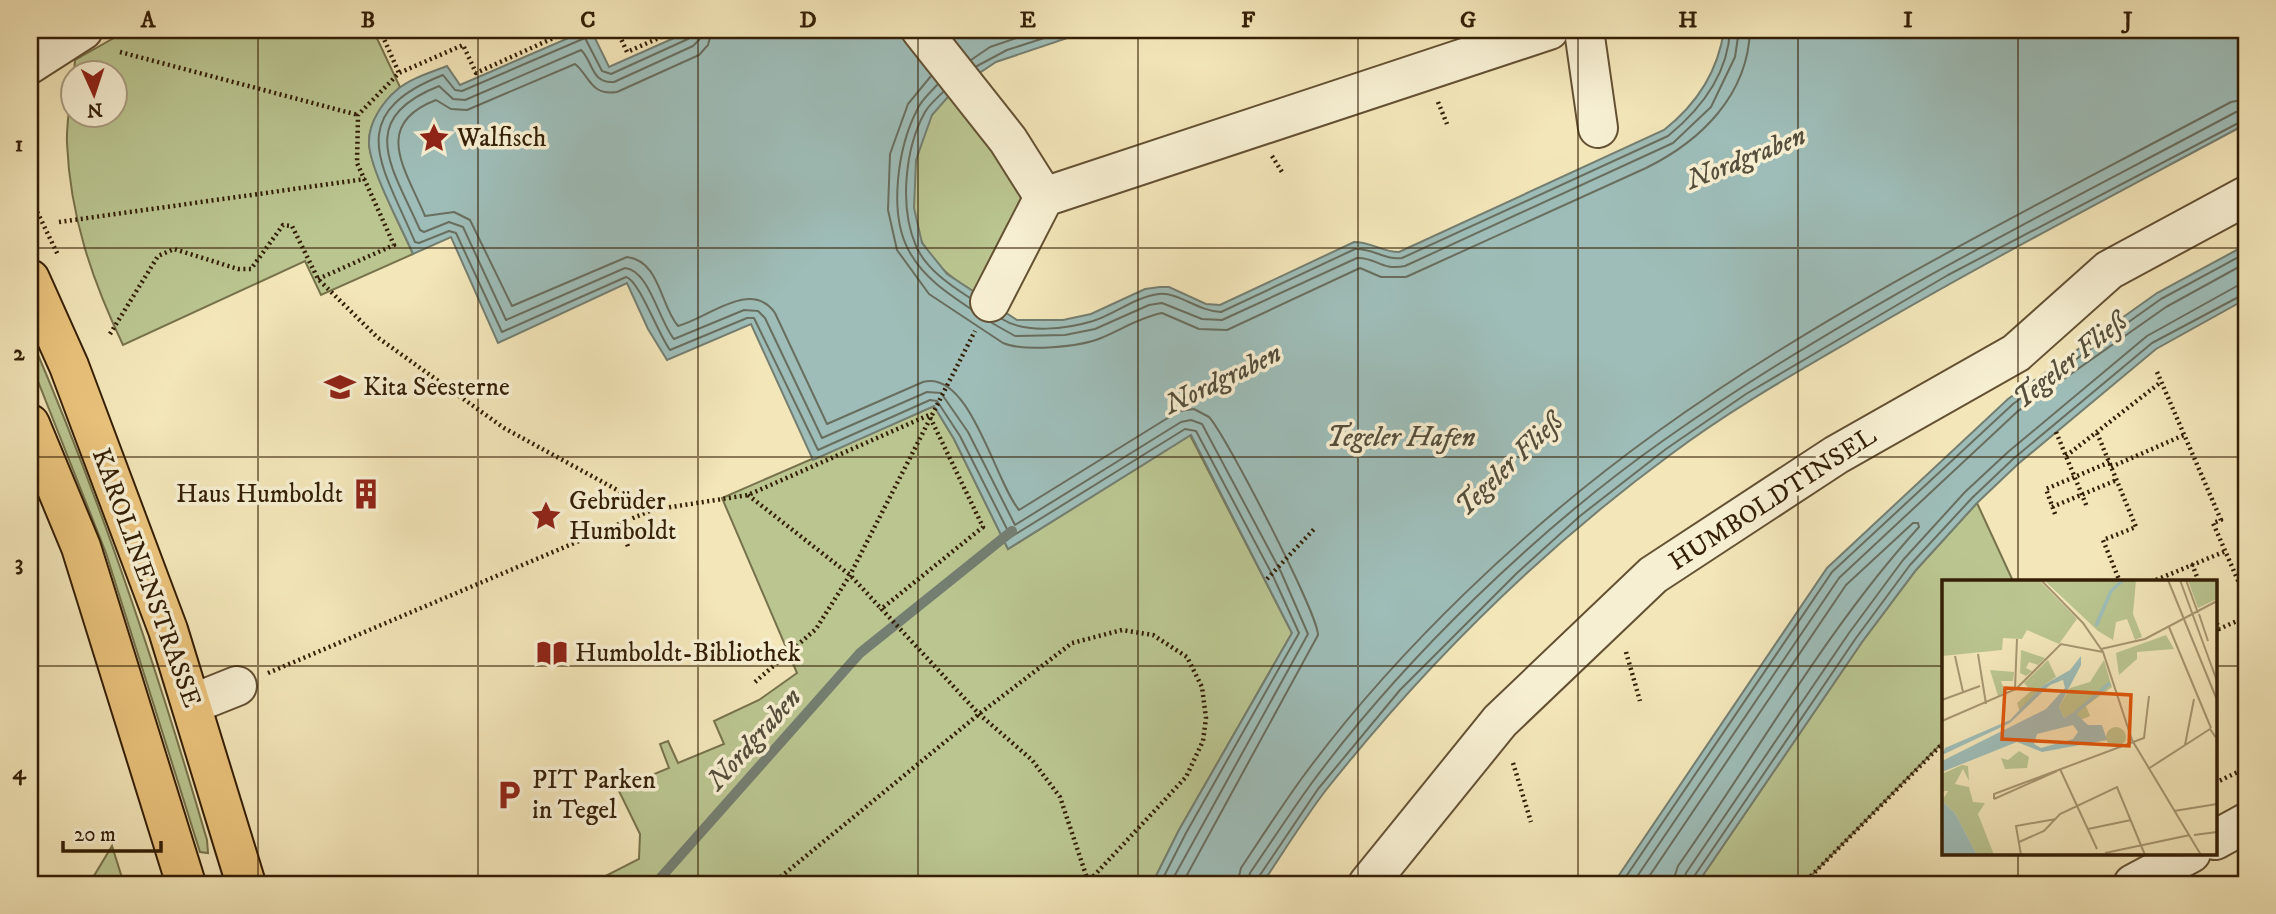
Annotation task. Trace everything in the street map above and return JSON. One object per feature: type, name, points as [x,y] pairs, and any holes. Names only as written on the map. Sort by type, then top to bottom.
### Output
[{"type":"main road","name":"KAROLINENSTRASSE","points":[[30,279],[69,366],[168,630],[246,884]]},
{"type":"main road","name":"KAROLINENSTRASSE","points":[[30,424],[81,547],[186,884]]},
{"type":"street","points":[[30,64],[83,30]]},
{"type":"street","points":[[921,30],[1008,140],[1044,197]]},
{"type":"street","points":[[990,302],[1044,197],[1549,30]]},
{"type":"street","points":[[1584,30],[1598,128]]},
{"type":"street","name":"HUMBOLDTINSEL","points":[[1368,884],[1500,721],[1653,575],[1836,455],[2016,353],[2109,270],[2246,196]]},
{"type":"street","points":[[192,705],[237,686]]},
{"type":"street","points":[[2216,839],[2246,822]]},
{"type":"street","points":[[2133,884],[2187,855]]},
{"type":"path","points":[[380,30],[400,74]]},
{"type":"path","points":[[318,279],[394,244],[356,163],[358,115],[400,74],[463,45],[476,73],[571,30]]},
{"type":"path","points":[[617,30],[627,52],[677,30]]},
{"type":"path","points":[[120,52],[358,115]]},
{"type":"path","points":[[1438,103],[1447,124]]},
{"type":"path","points":[[1273,159],[1282,172]]},
{"type":"path","points":[[59,222],[365,179]]},
{"type":"path","points":[[110,334],[158,256],[165,250],[174,249],[238,269],[251,268],[275,233],[283,225],[292,226],[318,279],[377,337],[504,428],[652,510]]},
{"type":"path","points":[[755,682],[816,629],[850,575],[929,415],[990,302]]},
{"type":"path","points":[[2157,372],[2221,520],[2213,523],[2246,599]]},
{"type":"path","points":[[2066,456],[2161,382]]},
{"type":"path","points":[[237,686],[652,510],[748,495],[929,415]]},
{"type":"path","points":[[880,610],[983,527],[929,415]]},
{"type":"path","points":[[2056,432],[2087,507]]},
{"type":"path","points":[[2097,433],[2136,527],[2103,540],[2119,580]]},
{"type":"path","points":[[2055,514],[2046,489],[2184,435]]},
{"type":"path","points":[[2052,507],[2117,480]]},
{"type":"path","points":[[748,495],[850,575],[910,643],[979,714],[1032,760],[1060,797],[1090,882],[1186,777],[1203,741],[1206,718],[1202,687],[1187,657],[1153,635],[1122,630],[1072,643],[979,714],[772,884]]},
{"type":"path","points":[[619,524],[629,549]]},
{"type":"path","points":[[1267,579],[1316,527]]},
{"type":"path","points":[[2156,580],[2225,551]]},
{"type":"path","points":[[2192,564],[2198,580]]},
{"type":"path","points":[[1614,611],[1640,701]]},
{"type":"path","points":[[2216,621],[2219,629],[2246,617]]},
{"type":"path","points":[[1500,721],[1531,822]]},
{"type":"path","points":[[1803,884],[1942,744]]},
{"type":"path","points":[[2216,783],[2246,768]]},
{"type":"green space","points":[[128,30],[373,30],[400,87],[375,118],[370,134],[370,153],[413,254],[321,295],[305,261],[123,345],[84,247],[69,170],[67,135],[67,130],[130,130],[130,60],[75,60]]},
{"type":"green space","points":[[954,90],[1028,206],[982,297],[957,281],[934,261],[923,244],[915,215],[914,178],[920,142],[932,114]]},
{"type":"green space","points":[[30,336],[81,460],[148,648],[207,840],[208,853],[200,852],[106,553],[30,361]]},
{"type":"green space","points":[[934,406],[954,439],[1008,549],[1190,435],[1292,633],[1179,830],[1152,884],[590,884],[639,859],[640,834],[618,789],[669,768],[660,744],[668,741],[678,763],[724,744],[714,721],[759,700],[797,673],[722,498]]},
{"type":"green space","points":[[1977,503],[2013,580],[1942,580],[1942,743],[1803,884],[1697,884],[1862,642],[1916,570]]},
{"type":"green space","points":[[112,846],[124,884],[89,884]]},
{"type":"water","name":"Tegeler Hafen","points":[[591,30],[609,67],[692,30],[1091,30],[996,62],[954,90],[932,115],[916,160],[914,208],[922,243],[947,274],[1017,320],[1063,320],[1091,314],[1145,289],[1160,287],[1169,287],[1206,304],[1220,305],[1354,242],[1399,252],[1664,130],[1696,98],[1704,86],[1717,60],[1724,30],[2246,30],[2246,124],[1999,257],[1805,367],[1714,424],[1622,492],[1487,611],[1404,698],[1326,790],[1262,884],[1152,884],[1179,830],[1292,633],[1191,435],[1008,549],[954,439],[934,406],[813,460],[751,324],[667,360],[648,329],[627,283],[498,343],[451,237],[413,254],[375,169],[369,144],[371,128],[377,113],[387,100],[415,78],[447,66],[460,85]]},
{"type":"water","name":"Tegeler Fließ","points":[[2246,245],[2246,299],[2156,349],[2018,464],[1977,503],[1916,570],[1862,642],[1697,884],[1613,884],[1827,568],[2008,399],[2157,293]]},
{"type":"waterway","name":"Nordgraben","points":[[655,884],[860,653],[1012,531]]},
{"type":"place","name":"Walfisch","points":[[434,138]]},
{"type":"place","name":"Kita Seesterne","points":[[340,387]]},
{"type":"place","name":"Haus Humboldt","points":[[366,494]]},
{"type":"place","name":"Gebrüder Humboldt","points":[[546,516]]},
{"type":"place","name":"Humboldt-Bibliothek","points":[[552,653]]},
{"type":"place","name":"PIT Parken in Tegel","points":[[509,795]]}]
